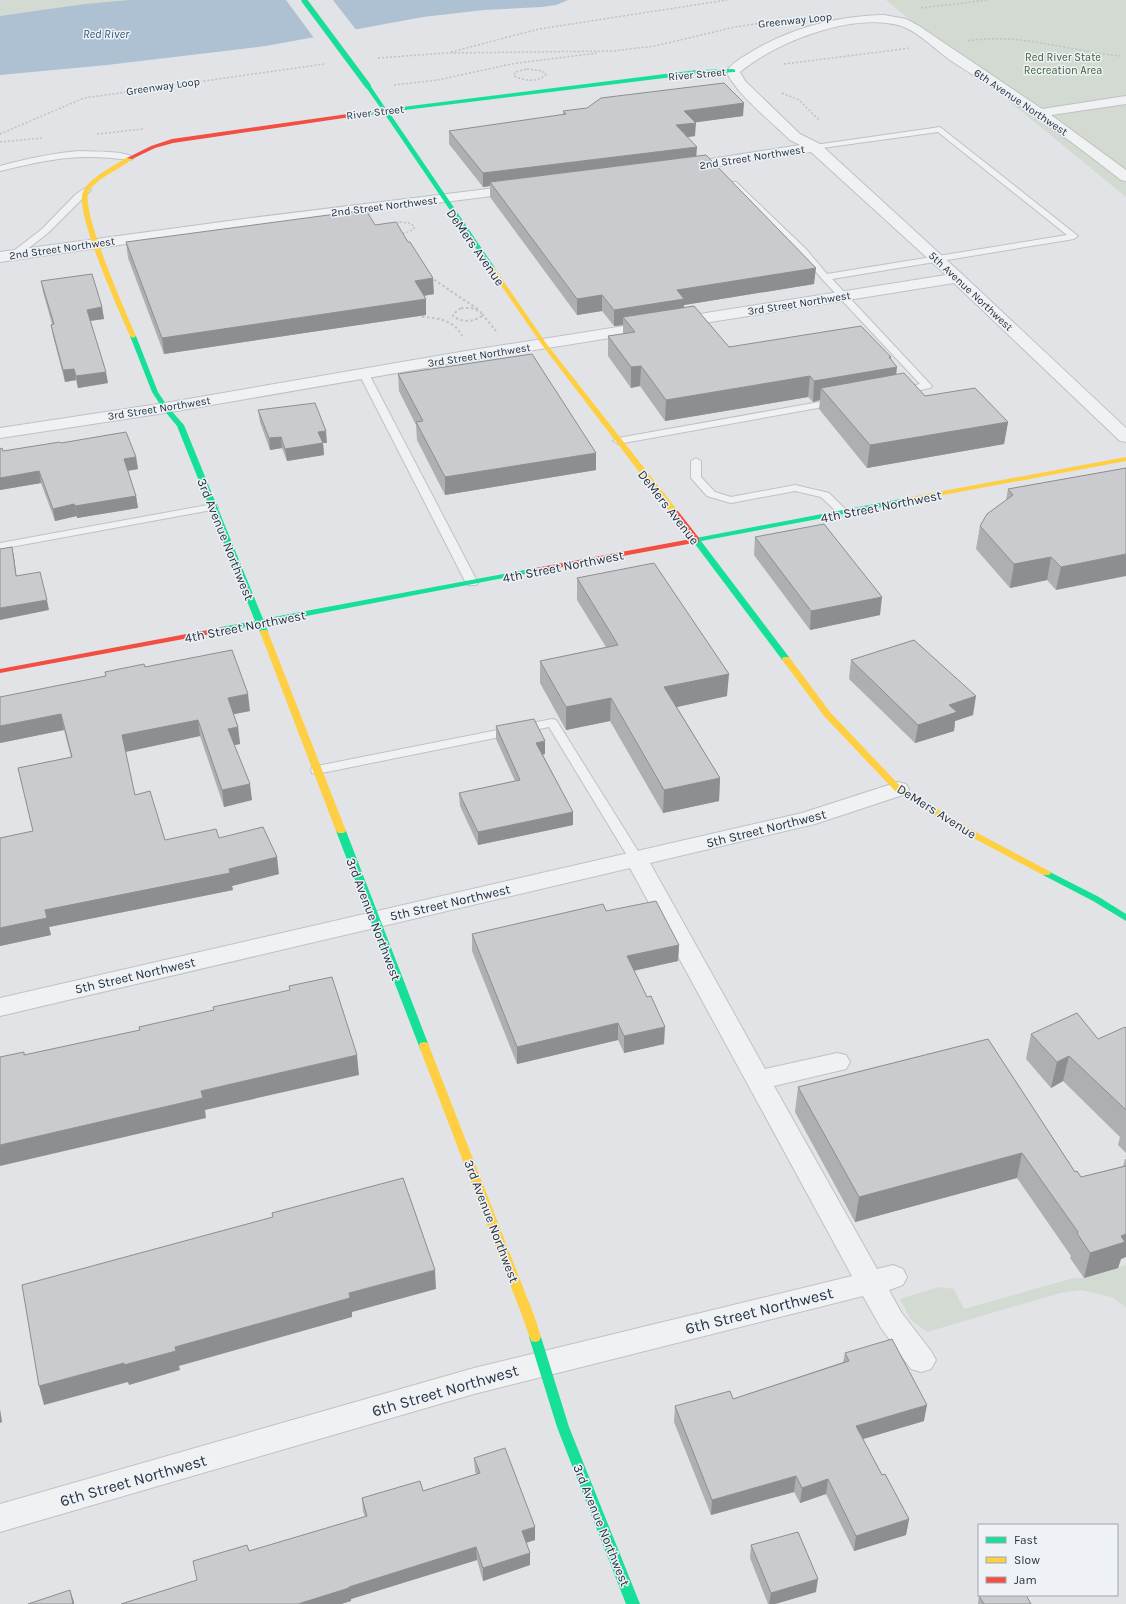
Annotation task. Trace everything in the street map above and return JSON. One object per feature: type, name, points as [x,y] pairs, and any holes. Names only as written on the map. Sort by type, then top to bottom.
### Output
[{"type":"street","name":"DeMers Avenue","points":[[304,0],[368,86],[383,111],[443,199],[544,344],[696,540],[827,714],[898,789],[978,837],[1096,899],[1126,918]]},
{"type":"street","name":"6th Avenue Northwest","points":[[733,71],[740,64],[756,54],[780,42],[803,34],[854,20],[884,19],[904,23],[1040,113],[1123,172]]},
{"type":"street","points":[[756,54],[752,65],[752,76],[781,106]]},
{"type":"street","name":"River Street","points":[[87,190],[130,158],[156,145],[172,141],[383,111],[697,72],[733,71]]},
{"type":"street","name":"5th Avenue Northwest","points":[[733,71],[734,76],[740,84],[795,136],[820,143],[936,259],[1126,437]]},
{"type":"street","points":[[1040,113],[1126,100]]},
{"type":"street","name":"2nd Street Northwest","points":[[672,169],[714,166],[820,143]]},
{"type":"street","name":"2nd Street Northwest","points":[[7,256],[251,222],[530,187]]},
{"type":"street","points":[[87,190],[84,202],[96,243]]},
{"type":"street","name":"3rd Avenue Northwest","points":[[96,243],[155,392],[165,408],[180,425],[260,623],[530,1318],[563,1427],[633,1604]]},
{"type":"street","name":"3rd Street Northwest","points":[[0,433],[165,408],[544,344],[958,278]]},
{"type":"street","name":"4th Street Northwest","points":[[0,671],[1126,459]]},
{"type":"street","name":"5th Street Northwest","points":[[0,1007],[807,819],[898,789]]},
{"type":"street","points":[[636,859],[758,1080],[882,1280],[890,1320],[921,1360]]},
{"type":"street","points":[[758,1080],[836,1062]]},
{"type":"street","name":"6th Street Northwest","points":[[0,1518],[474,1381],[882,1280]]},
{"type":"lane","points":[[820,143],[940,129],[1074,236],[825,277]]},
{"type":"lane","points":[[0,169],[44,156],[62,154],[106,154],[130,158]]},
{"type":"lane","points":[[728,179],[803,251],[825,277],[927,386],[888,393]]},
{"type":"lane","points":[[7,256],[46,231],[79,196],[87,190]]},
{"type":"lane","points":[[364,374],[472,583]]},
{"type":"lane","points":[[618,441],[848,400]]},
{"type":"lane","points":[[696,461],[696,478],[710,494],[731,500],[795,488],[825,495],[844,513]]},
{"type":"lane","points":[[0,546],[213,507]]},
{"type":"lane","points":[[317,770],[552,723],[636,859]]},
{"type":"path","points":[[446,53],[539,29],[727,0]]},
{"type":"path","points":[[919,8],[987,0]]},
{"type":"path","name":"Greenway Loop","points":[[394,85],[438,80],[511,64],[645,48],[725,29],[779,20]]},
{"type":"path","points":[[779,64],[999,38],[1086,53],[1122,56]]},
{"type":"path","name":"Greenway Loop","points":[[378,58],[446,53],[605,52]]},
{"type":"path","name":"Greenway Loop","points":[[0,134],[79,100],[99,95],[325,64]]},
{"type":"path","points":[[779,92],[799,100],[820,121]]},
{"type":"path","points":[[396,233],[409,232],[415,227],[412,224],[404,222],[389,225],[388,229],[396,233],[400,239]]},
{"type":"path","points":[[426,274],[482,312],[482,316],[472,321],[462,321],[453,316],[454,312],[461,308],[479,310]]},
{"type":"green space","points":[[0,0],[132,0],[0,16]]},
{"type":"green space","name":"Red River State Recreation Area","points":[[886,0],[1126,0],[1126,197]]},
{"type":"green space","points":[[1126,1265],[1126,1307],[1111,1297],[1082,1290],[1060,1293],[927,1332],[910,1319],[900,1299],[939,1287],[954,1289],[964,1309],[1074,1278],[1084,1278]]},
{"type":"water","name":"Red River","points":[[129,0],[568,0],[556,5],[542,7],[484,10],[423,17],[266,46],[107,65],[0,75],[0,16],[85,4]]},
{"type":"pier","points":[[286,0],[333,0],[357,31],[314,38]]},
{"type":"building","points":[[724,83],[744,103],[684,111],[696,123],[676,125],[697,147],[483,173],[449,131],[566,114],[563,111],[587,108],[601,98]]},
{"type":"building","points":[[706,155],[816,268],[677,290],[684,299],[614,310],[602,295],[577,299],[490,182]]},
{"type":"building","points":[[366,210],[375,225],[396,222],[408,242],[410,242],[433,278],[415,281],[426,299],[162,338],[126,242]]},
{"type":"building","points":[[92,274],[102,307],[87,310],[106,372],[76,376],[74,369],[63,370],[51,325],[54,324],[41,281]]},
{"type":"building","points":[[694,306],[729,347],[861,326],[891,357],[889,357],[897,367],[814,381],[810,376],[666,400],[641,366],[631,367],[608,336],[635,332],[623,317]]},
{"type":"building","points":[[532,354],[596,453],[445,477],[416,422],[423,421],[398,374]]},
{"type":"building","points":[[904,373],[925,396],[975,388],[1008,422],[870,445],[821,388]]},
{"type":"building","points":[[315,403],[326,431],[318,432],[323,443],[285,449],[281,437],[269,438],[258,410]]},
{"type":"building","points":[[126,432],[136,457],[124,459],[136,496],[75,506],[74,504],[53,509],[39,471],[0,478],[0,449],[2,448],[3,451]]},
{"type":"building","points":[[1126,468],[1126,554],[1061,567],[1051,557],[1014,564],[980,526],[987,514],[1013,495],[1008,489]]},
{"type":"building","points":[[824,524],[882,597],[811,611],[755,537]]},
{"type":"building","points":[[12,547],[16,576],[40,572],[47,600],[0,608],[0,549]]},
{"type":"building","points":[[654,563],[729,674],[664,687],[720,778],[664,790],[611,698],[566,707],[540,661],[618,645],[577,578]]},
{"type":"building","points":[[914,640],[976,696],[949,705],[957,712],[918,725],[851,660]]},
{"type":"building","points":[[232,650],[248,694],[228,698],[238,727],[228,729],[250,784],[222,790],[198,720],[122,735],[135,795],[150,791],[165,840],[216,829],[219,838],[263,827],[277,857],[229,869],[230,873],[45,910],[47,918],[0,928],[0,838],[33,831],[18,768],[72,757],[61,714],[0,726],[0,697],[106,676],[105,672],[144,664],[145,667]]},
{"type":"building","points":[[534,719],[545,741],[536,743],[573,812],[478,832],[459,793],[520,780],[496,726]]},
{"type":"building","points":[[656,901],[679,945],[627,956],[647,997],[651,996],[665,1027],[624,1036],[618,1023],[517,1047],[472,934],[603,904],[606,911]]},
{"type":"building","points":[[332,977],[357,1055],[201,1091],[203,1098],[0,1145],[0,1057],[24,1052],[24,1055],[140,1030],[139,1027],[214,1010],[213,1007],[290,990],[289,986]]},
{"type":"building","points":[[1077,1013],[1098,1039],[1125,1027],[1126,1028],[1126,1110],[1069,1056],[1057,1062],[1031,1034]]},
{"type":"building","points":[[988,1039],[1075,1172],[1077,1171],[1081,1177],[1126,1166],[1126,1234],[1121,1236],[1125,1242],[1090,1253],[1077,1233],[1078,1232],[1022,1153],[859,1197],[798,1087]]},
{"type":"building","points":[[403,1178],[435,1270],[349,1293],[350,1298],[175,1347],[176,1351],[124,1365],[124,1363],[39,1386],[22,1285],[273,1217],[272,1213]]},
{"type":"building","points":[[892,1339],[927,1405],[856,1426],[882,1475],[885,1474],[909,1519],[856,1536],[828,1479],[802,1488],[796,1476],[712,1500],[675,1406],[730,1391],[733,1399],[849,1361],[845,1353]]},
{"type":"building","points":[[505,1448],[535,1527],[522,1531],[530,1553],[483,1568],[476,1547],[298,1604],[121,1604],[197,1580],[193,1561],[247,1545],[249,1551],[367,1516],[362,1498],[420,1481],[423,1491],[480,1473],[474,1458]]},
{"type":"building","points":[[798,1532],[818,1579],[771,1593],[751,1545]]},
{"type":"building","points":[[70,1590],[73,1604],[28,1604]]},
{"type":"building","points":[[979,1596],[1027,1596],[1031,1604],[984,1604]]},
{"type":"traffic: fast","points":[[304,0],[368,86]]},
{"type":"traffic: fast","points":[[369,113],[697,72],[733,71]]},
{"type":"traffic: fast","points":[[368,86],[492,268]]},
{"type":"traffic: fast","points":[[133,336],[155,392],[165,408],[180,425],[264,632]]},
{"type":"traffic: fast","points":[[786,659],[696,540],[911,499]]},
{"type":"traffic: fast","points":[[224,629],[530,571]]},
{"type":"traffic: fast","points":[[341,831],[424,1046]]},
{"type":"traffic: fast","points":[[1046,873],[1096,899],[1126,918]]},
{"type":"traffic: fast","points":[[535,1337],[563,1427],[633,1604]]},
{"type":"traffic: slow","points":[[130,158],[92,184],[85,194],[85,204],[95,241],[133,336]]},
{"type":"traffic: slow","points":[[492,268],[544,344],[675,513]]},
{"type":"traffic: slow","points":[[911,499],[1126,459]]},
{"type":"traffic: slow","points":[[264,632],[341,831]]},
{"type":"traffic: slow","points":[[786,659],[827,714],[898,789],[978,837],[1046,873]]},
{"type":"traffic: slow","points":[[424,1046],[535,1337]]},
{"type":"traffic: jam","points":[[130,158],[153,147],[172,141],[369,113]]},
{"type":"traffic: jam","points":[[530,571],[696,540],[675,513]]},
{"type":"traffic: jam","points":[[0,671],[224,629]]}]
